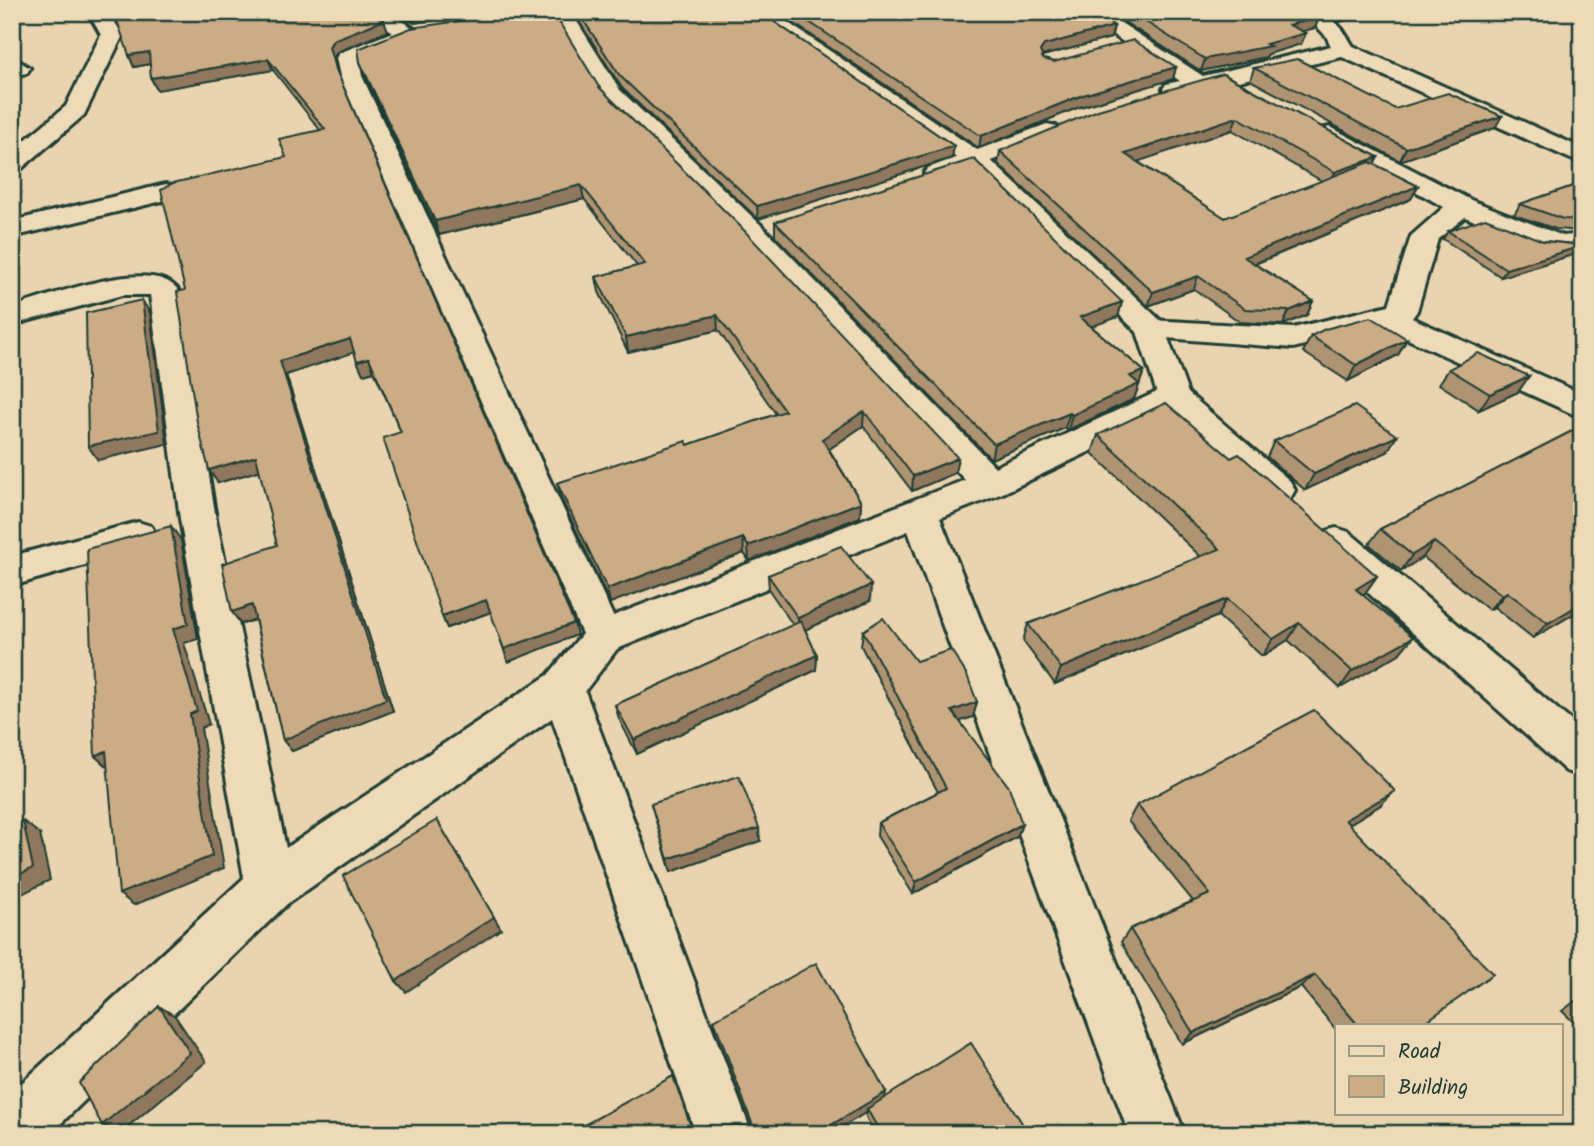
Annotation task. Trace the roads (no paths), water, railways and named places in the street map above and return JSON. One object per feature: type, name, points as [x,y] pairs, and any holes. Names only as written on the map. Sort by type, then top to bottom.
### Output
[{"type":"street","points":[[12,164],[76,110],[112,35],[98,12]]},
{"type":"street","points":[[375,12],[423,31],[347,58],[351,76],[603,637]]},
{"type":"street","points":[[561,12],[611,94],[765,228],[990,484]]},
{"type":"street","points":[[758,12],[977,161],[1151,329],[1173,398],[1582,757]]},
{"type":"street","points":[[1090,12],[1197,82]]},
{"type":"street","points":[[1313,12],[1335,33],[1344,50]]},
{"type":"street","points":[[1111,47],[1135,41]]},
{"type":"street","points":[[1148,97],[1197,82],[1344,50],[1582,157]]},
{"type":"street","points":[[1223,77],[1259,96]]},
{"type":"street","points":[[911,182],[977,161],[1074,120]]},
{"type":"street","points":[[1307,122],[1462,206],[1557,243],[1570,245],[1582,242]]},
{"type":"street","points":[[12,229],[166,192]]},
{"type":"street","points":[[1151,329],[1293,338],[1402,311],[1425,236],[1462,206]]},
{"type":"street","points":[[12,316],[120,286],[151,284],[164,291],[198,519],[270,887]]},
{"type":"street","points":[[1383,316],[1582,407]]},
{"type":"street","points":[[12,1131],[270,887],[563,688],[603,637],[990,484],[1173,398]]},
{"type":"street","points":[[919,512],[1157,1134]]},
{"type":"street","points":[[12,571],[198,519]]},
{"type":"street","points":[[563,688],[724,1134]]}]
